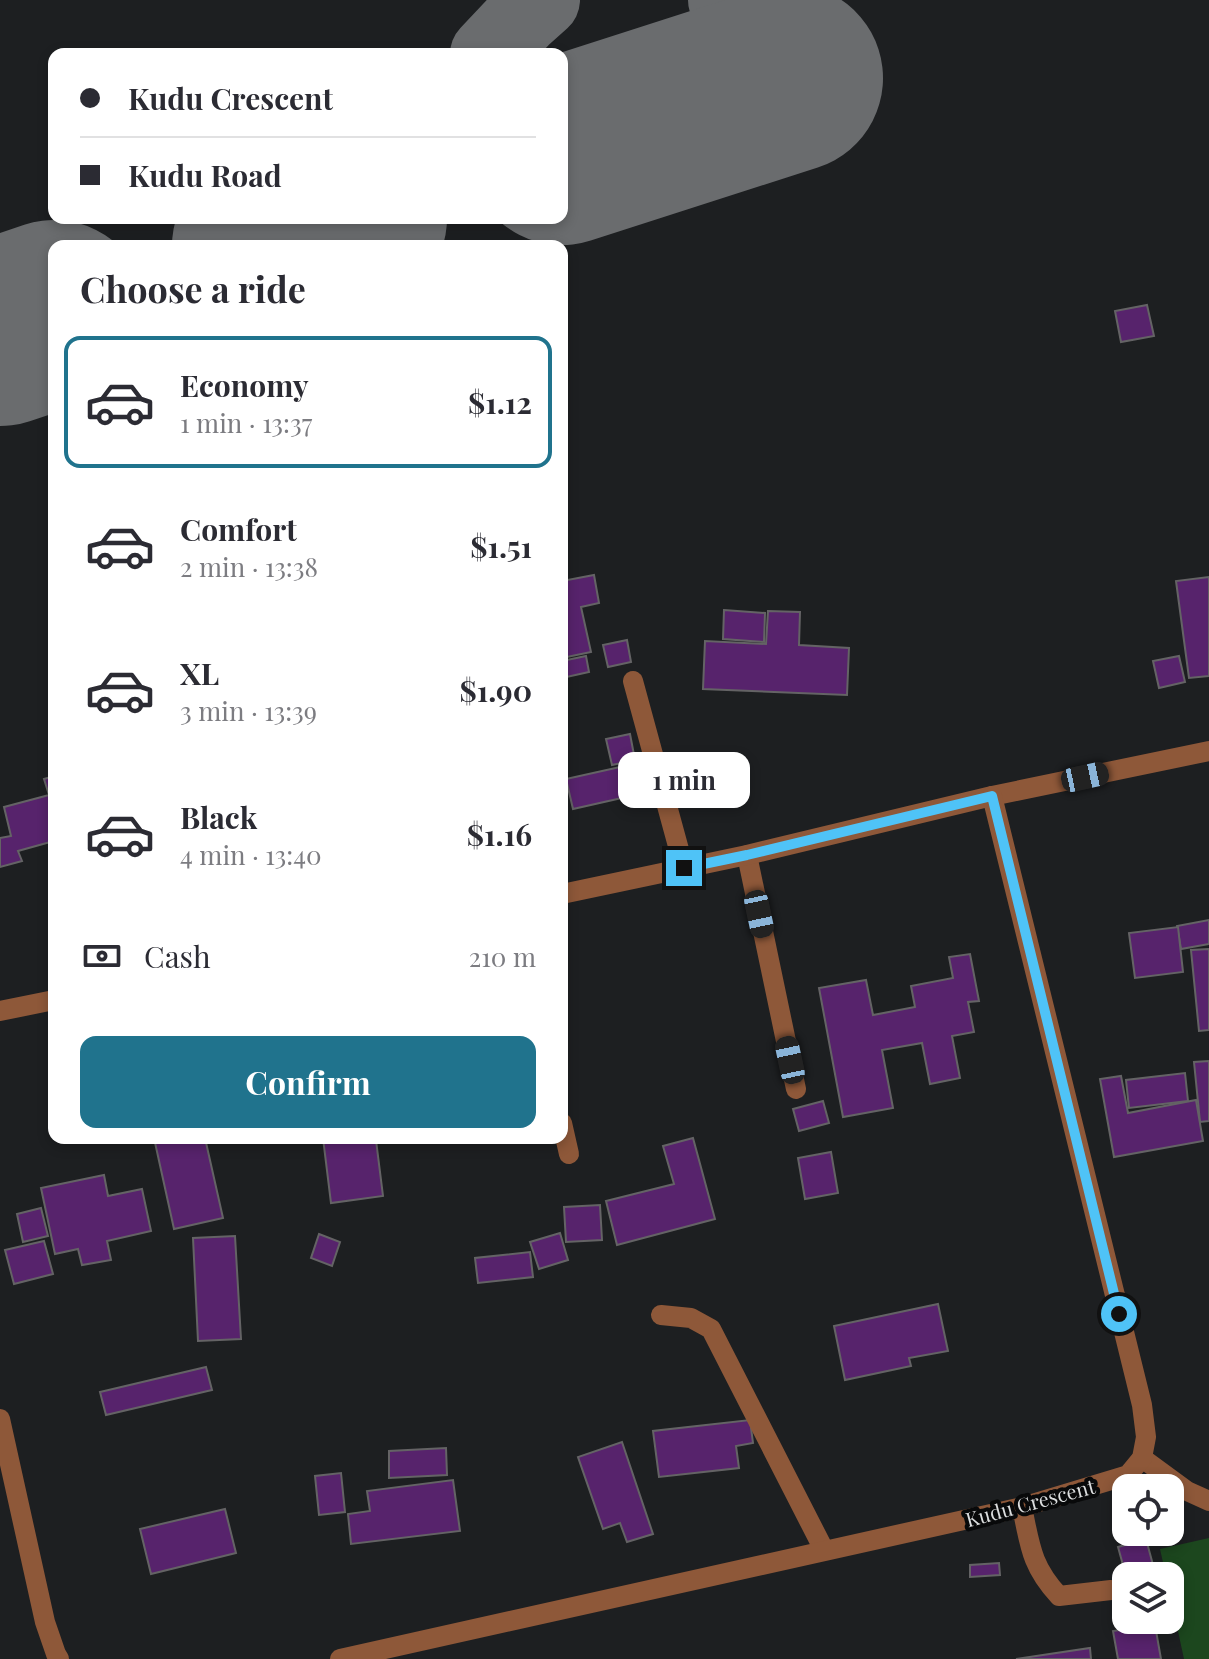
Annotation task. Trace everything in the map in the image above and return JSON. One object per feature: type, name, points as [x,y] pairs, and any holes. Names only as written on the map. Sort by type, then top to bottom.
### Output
[{"type":"street","points":[[633,681],[684,868]]},
{"type":"street","points":[[568,893],[747,855],[992,796],[1209,751]]},
{"type":"street","points":[[992,796],[1142,1405],[1146,1437],[1142,1458],[1187,1491],[1209,1501]]},
{"type":"street","points":[[747,855],[796,1089]]},
{"type":"street","points":[[0,1011],[48,1001]]},
{"type":"street","points":[[567,1144],[569,1154]]},
{"type":"street","points":[[661,1315],[691,1318],[711,1329],[824,1550]]},
{"type":"street","points":[[0,1419],[45,1622],[59,1659]]},
{"type":"street","name":"Kudu Crescent","points":[[340,1659],[366,1656],[1022,1507],[1128,1475],[1142,1458]]},
{"type":"street","points":[[1022,1507],[1033,1558],[1043,1579],[1059,1596],[1111,1590]]},
{"type":"green space","points":[[1209,1538],[1209,1659],[1184,1659],[1179,1634],[1184,1634],[1184,1562],[1163,1562],[1160,1549]]},
{"type":"building","points":[[1147,305],[1154,336],[1121,342],[1115,311]]},
{"type":"building","points":[[594,575],[599,603],[581,607],[591,652],[568,657],[568,580]]},
{"type":"building","points":[[1209,577],[1209,676],[1189,678],[1176,581]]},
{"type":"building","points":[[724,610],[765,613],[764,642],[723,639]]},
{"type":"building","points":[[768,611],[800,612],[799,645],[849,648],[847,695],[703,689],[705,641],[766,644]]},
{"type":"building","points":[[627,640],[631,662],[608,667],[603,645]]},
{"type":"building","points":[[586,656],[589,672],[568,677],[568,660]]},
{"type":"building","points":[[1179,656],[1185,682],[1159,688],[1153,661]]},
{"type":"building","points":[[630,734],[635,760],[612,765],[606,739]]},
{"type":"building","points":[[638,763],[644,793],[573,809],[568,779]]},
{"type":"building","points":[[48,795],[48,843],[18,851],[22,861],[0,867],[0,838],[11,836],[4,807]]},
{"type":"building","points":[[1209,920],[1209,944],[1181,949],[1177,926]]},
{"type":"building","points":[[1178,927],[1183,972],[1135,978],[1129,933]]},
{"type":"building","points":[[1209,949],[1209,1030],[1199,1031],[1191,950]]},
{"type":"building","points":[[970,954],[979,1001],[968,1002],[974,1032],[952,1036],[960,1078],[930,1084],[922,1043],[882,1050],[893,1108],[843,1117],[819,988],[866,980],[873,1015],[915,1007],[911,986],[953,978],[949,957]]},
{"type":"building","points":[[1209,1061],[1209,1121],[1200,1122],[1194,1062]]},
{"type":"building","points":[[1185,1073],[1188,1101],[1129,1108],[1126,1080]]},
{"type":"building","points":[[1121,1076],[1128,1113],[1196,1100],[1203,1141],[1114,1157],[1100,1079]]},
{"type":"building","points":[[823,1101],[829,1123],[799,1131],[793,1109]]},
{"type":"building","points":[[693,1138],[715,1219],[617,1245],[606,1201],[674,1184],[663,1146]]},
{"type":"building","points":[[155,1144],[206,1144],[223,1218],[174,1229]]},
{"type":"building","points":[[324,1144],[376,1144],[383,1196],[331,1203]]},
{"type":"building","points":[[831,1152],[838,1193],[805,1199],[798,1158]]},
{"type":"building","points":[[104,1175],[108,1196],[142,1189],[151,1231],[107,1241],[111,1260],[82,1265],[78,1249],[55,1254],[41,1188]]},
{"type":"building","points":[[600,1205],[602,1240],[566,1242],[564,1207]]},
{"type":"building","points":[[41,1208],[48,1236],[23,1242],[17,1214]]},
{"type":"building","points":[[560,1233],[568,1260],[539,1269],[530,1242]]},
{"type":"building","points":[[319,1234],[340,1242],[332,1266],[311,1258]]},
{"type":"building","points":[[235,1236],[241,1339],[198,1341],[193,1238]]},
{"type":"building","points":[[44,1241],[53,1274],[14,1284],[5,1250]]},
{"type":"building","points":[[530,1252],[533,1277],[478,1283],[475,1258]]},
{"type":"building","points":[[938,1304],[948,1351],[909,1358],[911,1366],[845,1380],[834,1326]]},
{"type":"building","points":[[206,1367],[212,1390],[106,1415],[100,1392]]},
{"type":"building","points":[[750,1420],[753,1443],[736,1446],[739,1468],[659,1477],[653,1431]]},
{"type":"building","points":[[622,1442],[653,1534],[627,1542],[620,1523],[603,1529],[578,1457]]},
{"type":"building","points":[[446,1448],[447,1475],[389,1478],[389,1451]]},
{"type":"building","points":[[341,1473],[345,1512],[319,1515],[315,1476]]},
{"type":"building","points":[[453,1480],[460,1531],[351,1544],[348,1514],[370,1511],[367,1491]]},
{"type":"building","points":[[225,1509],[236,1553],[151,1574],[140,1529]]},
{"type":"building","points":[[1148,1546],[1152,1562],[1122,1562],[1118,1547]]},
{"type":"building","points":[[999,1563],[1000,1575],[970,1577],[970,1565]]},
{"type":"building","points":[[1114,1634],[1157,1634],[1161,1659],[1118,1659]]},
{"type":"building","points":[[1090,1648],[1091,1659],[1016,1659]]},
{"type":"taxiway","points":[[494,48],[542,0]]},
{"type":"taxiway","points":[[726,0],[741,33],[742,57],[734,93]]},
{"type":"runway","points":[[568,149],[789,78]]},
{"type":"runway","points":[[285,240],[334,224]]},
{"type":"runway","points":[[0,332],[48,316]]},
{"type":"route","points":[[684,868],[992,796],[1119,1314]]}]
